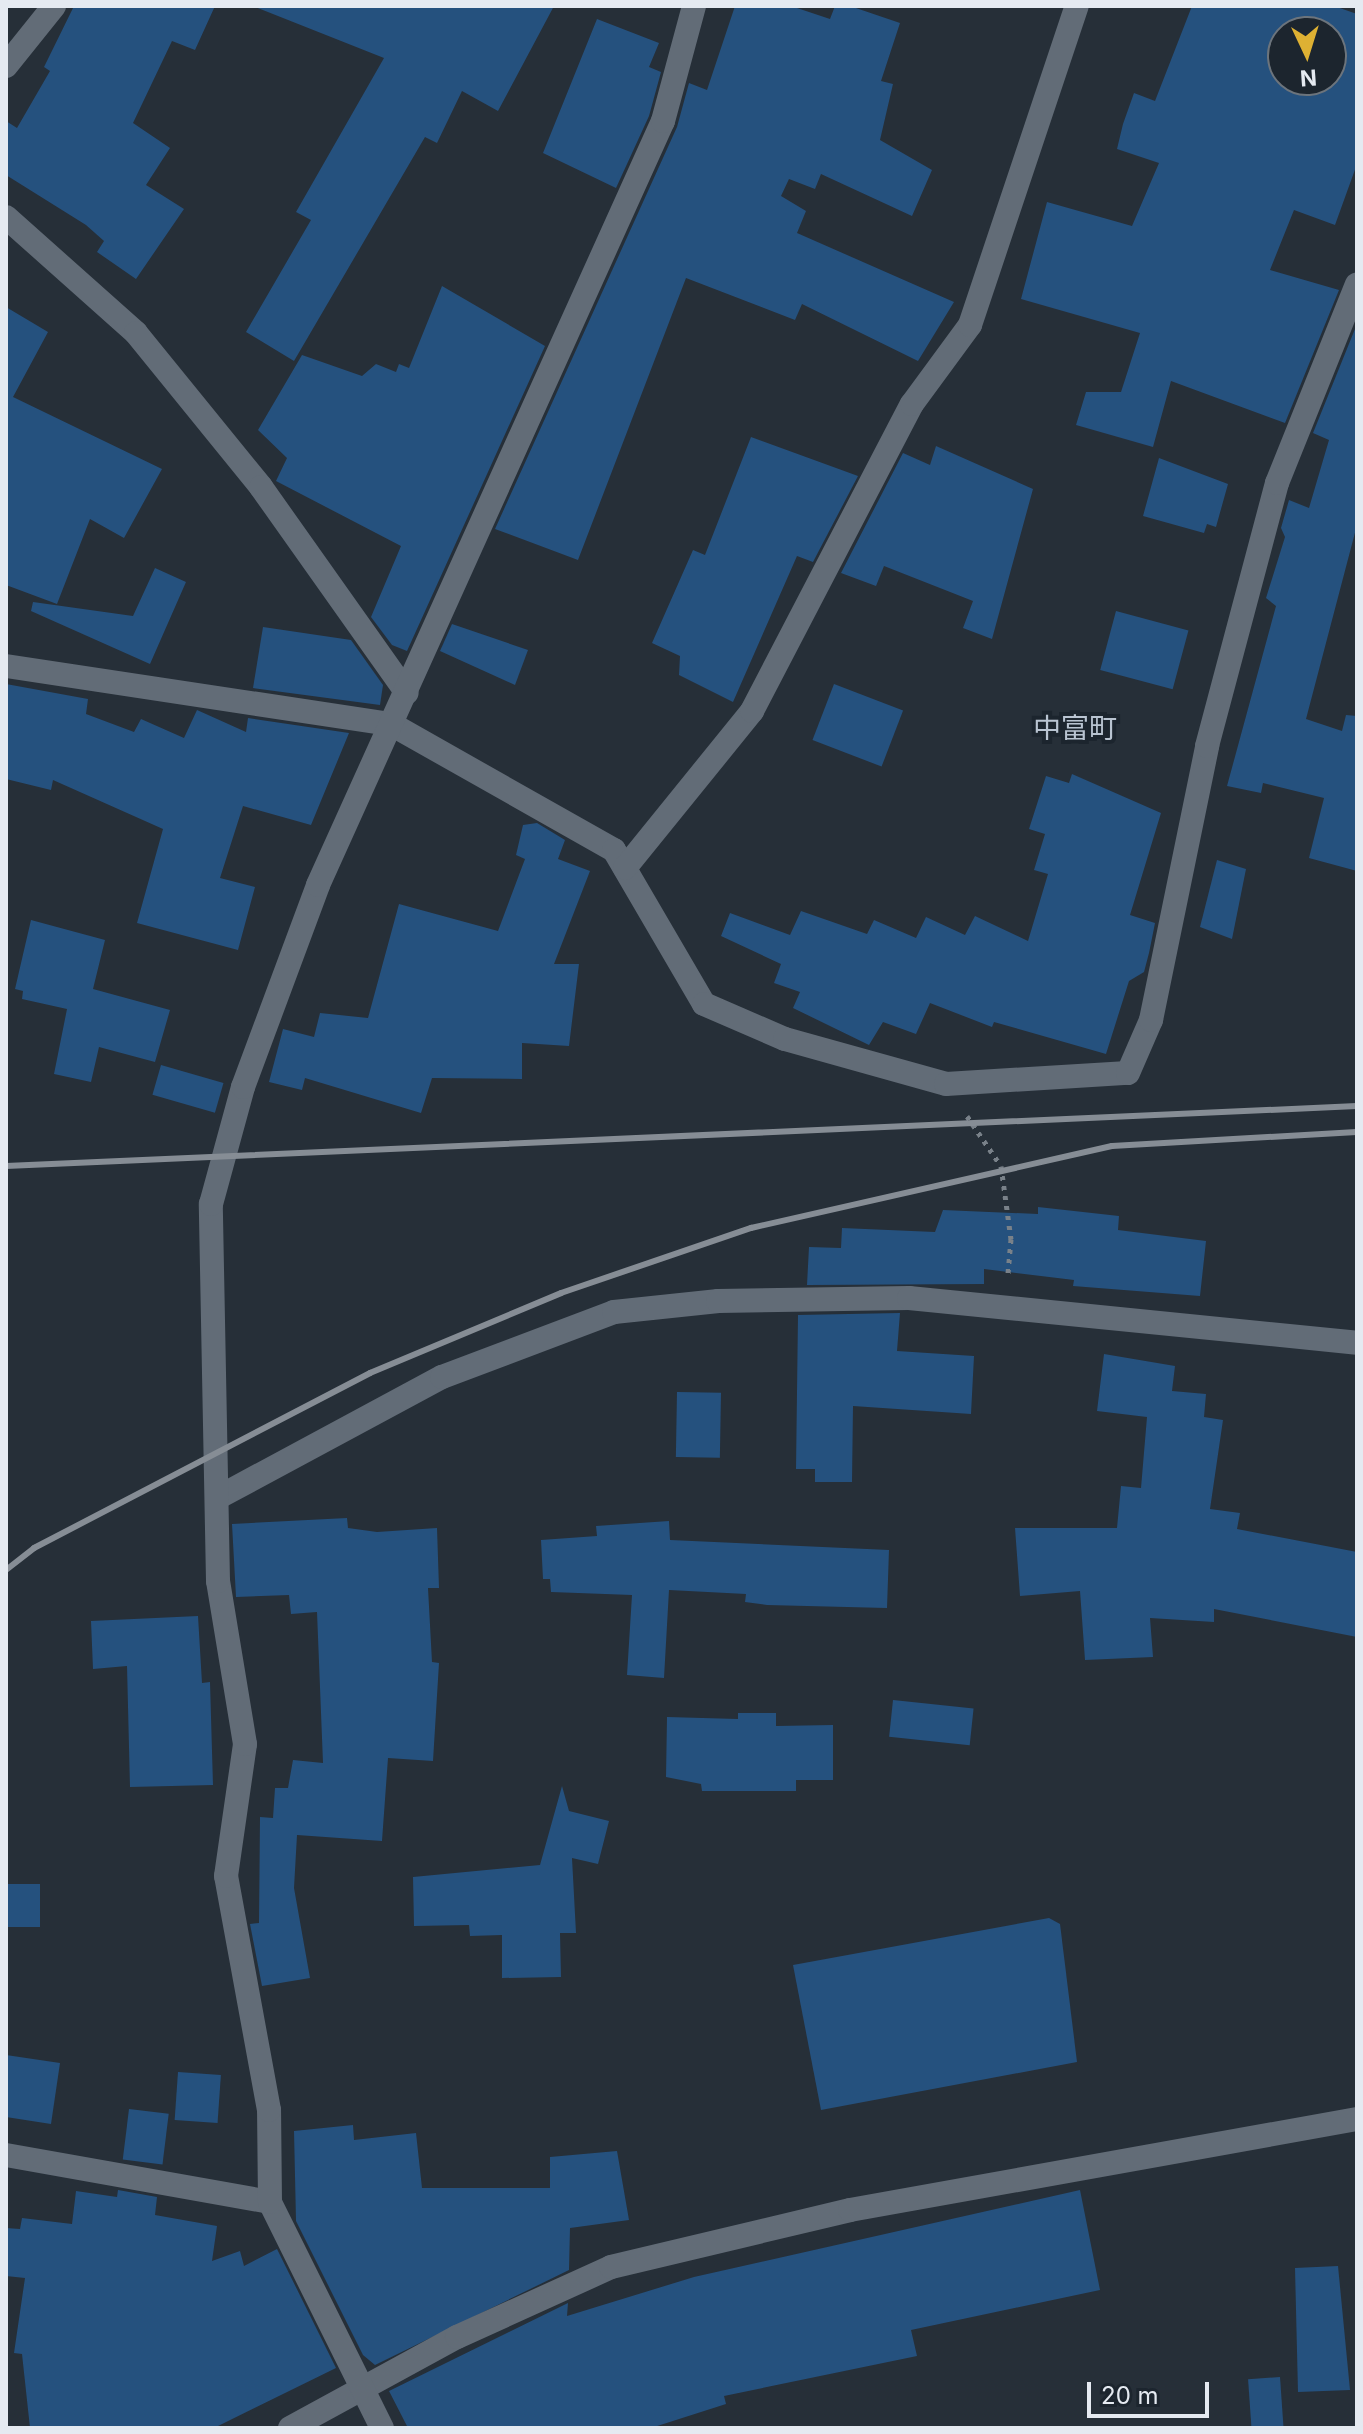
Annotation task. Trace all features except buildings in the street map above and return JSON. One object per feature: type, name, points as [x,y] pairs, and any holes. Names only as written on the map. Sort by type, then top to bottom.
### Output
[{"type":"street","points":[[6,66],[54,6]]},
{"type":"street","points":[[382,2428],[361,2393],[270,2202],[269,2110],[226,1876],[245,1744],[218,1581],[211,1204],[243,1087],[318,885],[663,121],[694,6]]},
{"type":"street","points":[[625,868],[752,711],[912,404],[970,325],[1077,6]]},
{"type":"street","points":[[6,217],[136,333],[261,487],[407,693]]},
{"type":"street","points":[[6,666],[391,724],[614,850],[704,1004],[785,1039],[946,1084],[1128,1073],[1151,1020],[1207,746],[1277,483],[1357,284]]},
{"type":"street","points":[[217,1498],[442,1377],[614,1312],[734,1301],[1004,1303],[1357,1343]]},
{"type":"street","points":[[290,2428],[361,2393],[457,2337],[611,2267],[850,2210],[1357,2119]]},
{"type":"street","points":[[6,2155],[270,2202]]},
{"type":"path","points":[[946,1084],[1001,1166],[1011,1239],[1004,1303]]},
{"type":"railway","points":[[6,1166],[1357,1106]]},
{"type":"railway","points":[[6,1570],[34,1548],[370,1373],[561,1293],[751,1228],[1112,1146],[1357,1132]]},
{"type":"district","name":"中富町","points":[[1075,728]]}]
